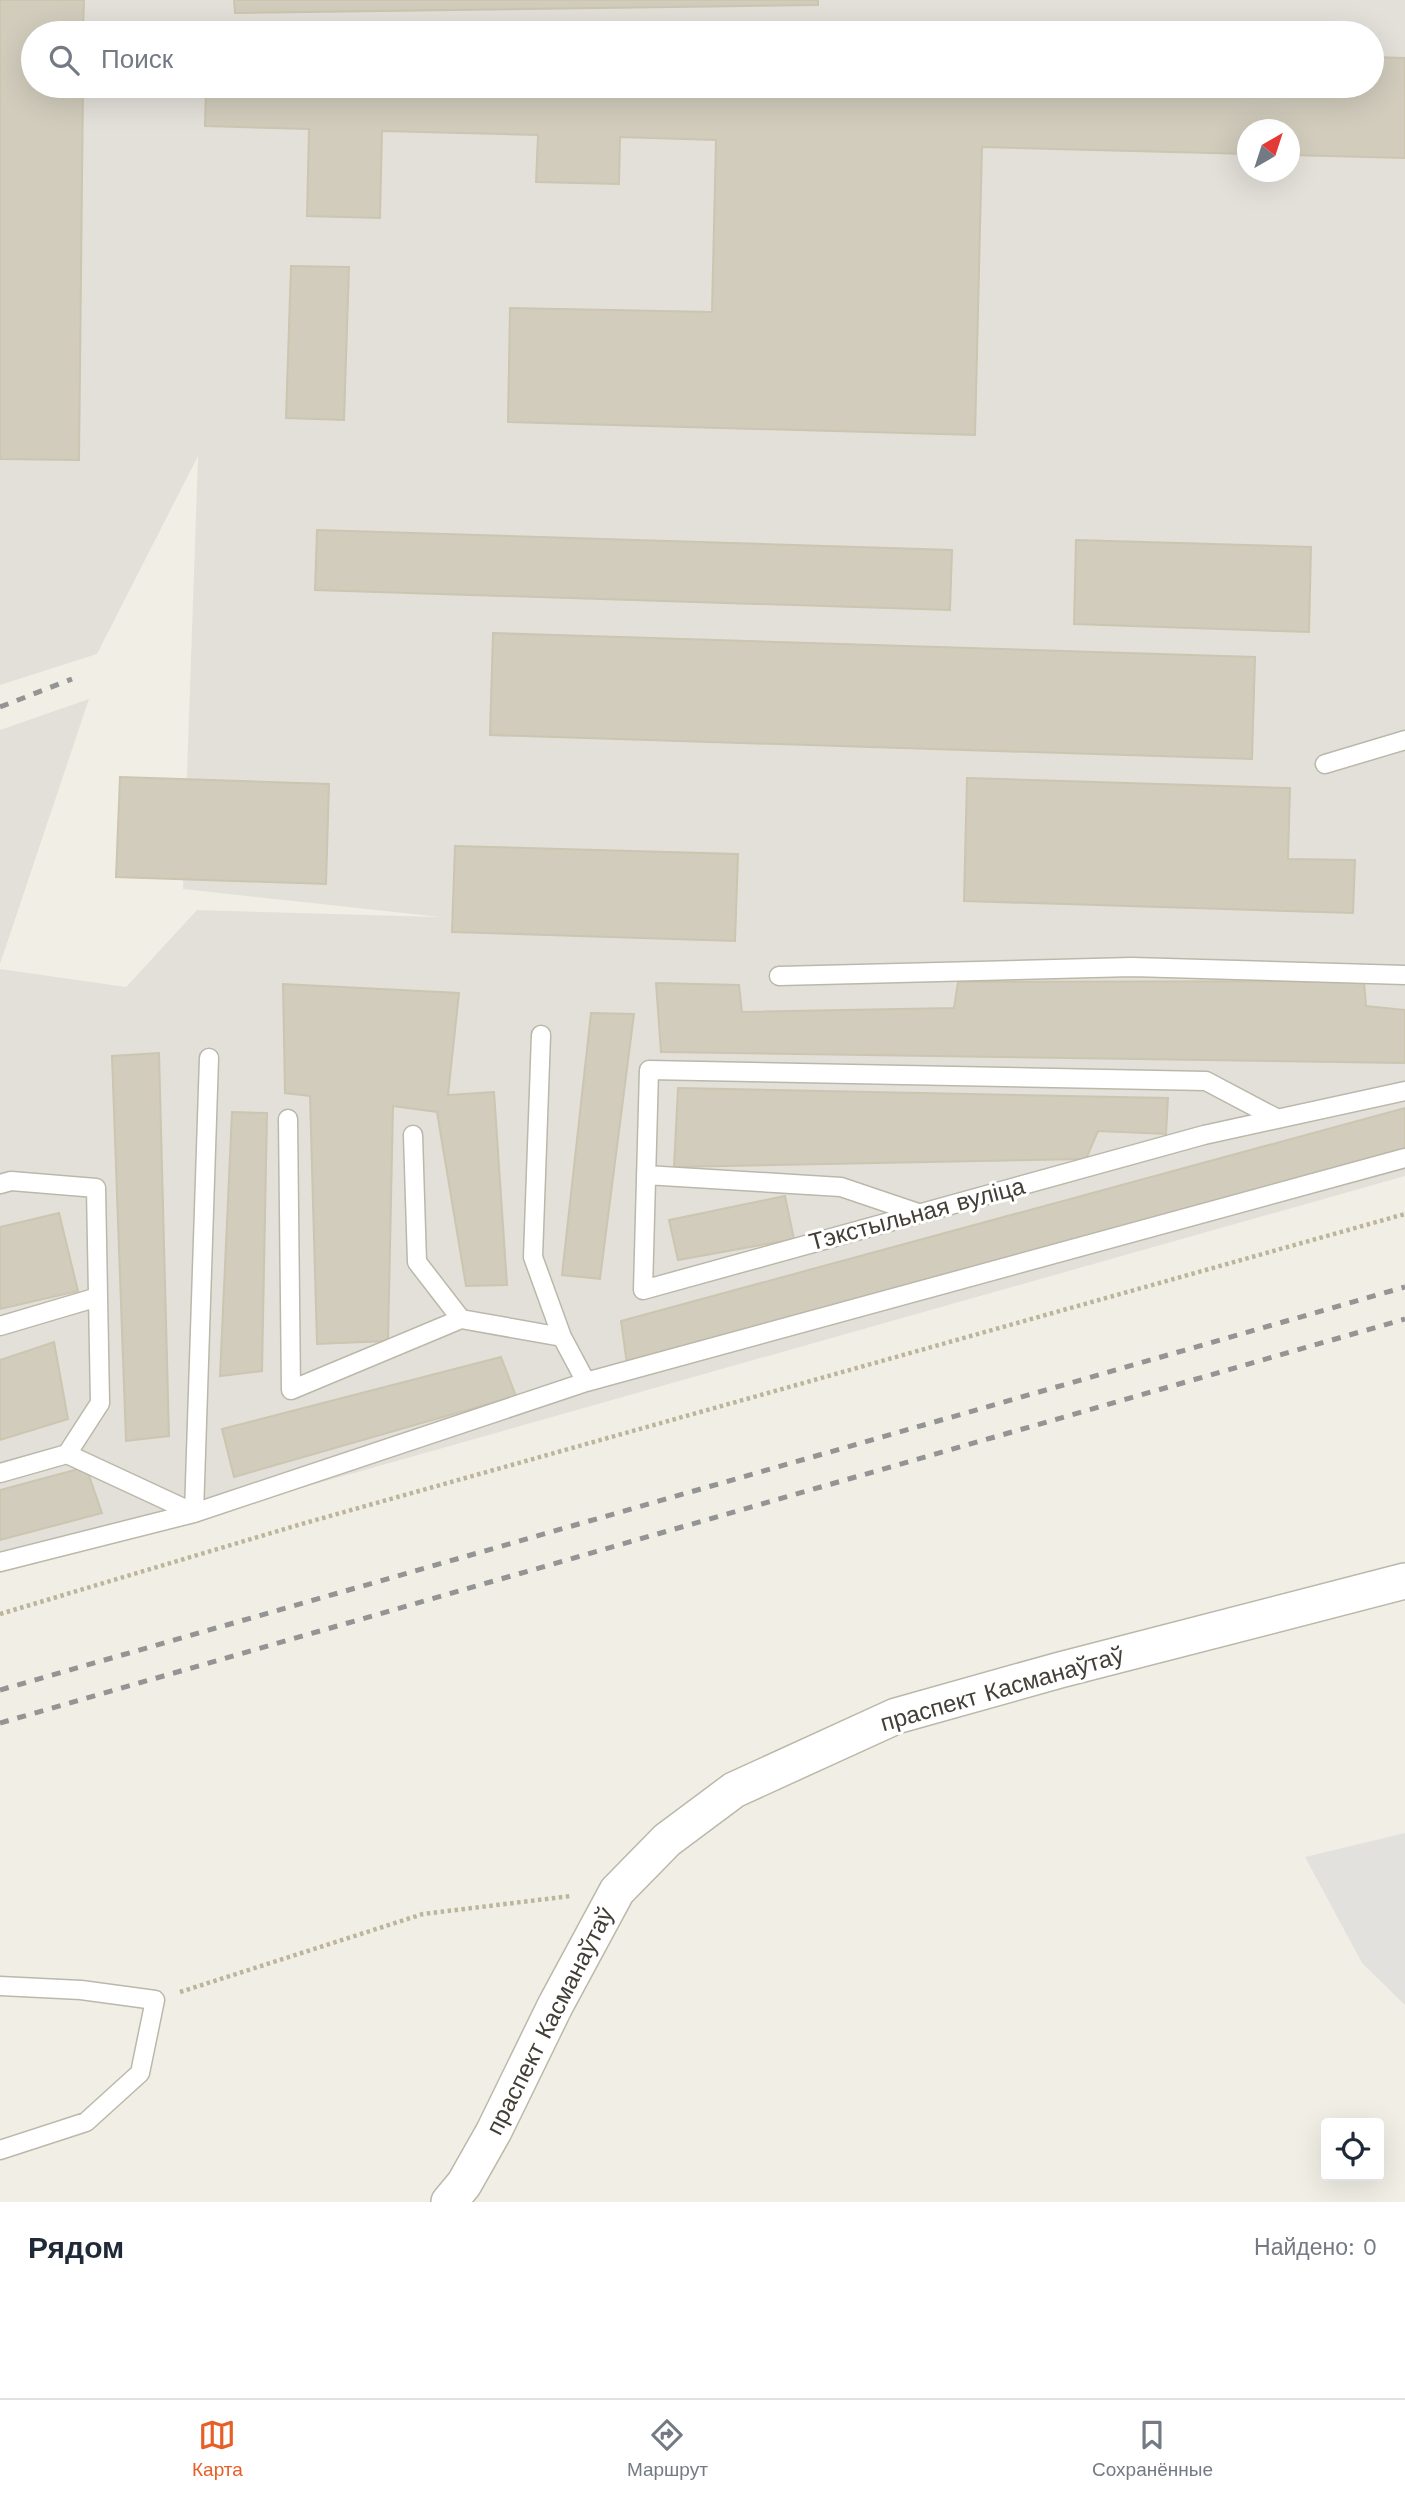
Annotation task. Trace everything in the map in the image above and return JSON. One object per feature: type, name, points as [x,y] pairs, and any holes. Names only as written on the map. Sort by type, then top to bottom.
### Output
[{"type":"street","name":"праспект Касманаўтаў","points":[[449,2202],[464,2183],[494,2131],[555,2007],[617,1891],[667,1840],[734,1790],[896,1716],[1060,1670],[1405,1581]]},
{"type":"lane","points":[[1325,764],[1405,740]]},
{"type":"lane","points":[[779,976],[1132,967],[1405,975]]},
{"type":"lane","points":[[541,1034],[533,1257],[562,1337],[586,1382]]},
{"type":"lane","points":[[194,1513],[209,1058]]},
{"type":"lane","name":"Тэкстыльная вуліца","points":[[1278,1119],[1206,1081],[649,1070],[643,1290],[1204,1135],[1278,1119],[1405,1091]]},
{"type":"lane","points":[[288,1119],[291,1390],[461,1319],[562,1337]]},
{"type":"lane","points":[[412,1135],[417,1262],[461,1319]]},
{"type":"lane","points":[[0,1563],[194,1513],[586,1382],[1405,1158]]},
{"type":"lane","points":[[646,1175],[841,1187],[918,1213]]},
{"type":"lane","points":[[0,1184],[11,1181],[96,1188],[100,1403],[67,1454]]},
{"type":"lane","points":[[0,1326],[98,1297]]},
{"type":"lane","points":[[0,1473],[67,1454],[194,1513]]},
{"type":"lane","points":[[0,1986],[81,1990],[156,2000],[140,2073],[86,2122],[0,2150]]},
{"type":"path","points":[[0,1614],[298,1525],[1405,1214]]},
{"type":"path","points":[[156,2000],[423,1914],[617,1891]]},
{"type":"shaded area","points":[[0,0],[1405,0],[1405,1176],[0,1573],[0,969],[126,987],[197,910],[440,917],[183,889],[198,456],[97,654],[0,685]]},
{"type":"shaded area","points":[[89,699],[0,964],[0,730]]},
{"type":"shaded area","points":[[1405,1833],[1405,2005],[1362,1963],[1305,1857]]},
{"type":"building","points":[[0,0],[84,0],[83,21],[21,21],[21,98],[83,98],[79,460],[0,459]]},
{"type":"building","points":[[234,0],[818,0],[818,5],[235,13]]},
{"type":"building","points":[[1384,57],[1405,58],[1405,158],[1300,155],[1300,119],[1237,119],[1237,154],[982,147],[975,435],[508,422],[510,308],[712,312],[716,140],[620,137],[619,184],[536,182],[538,135],[382,131],[380,218],[307,216],[309,129],[205,126],[206,98],[1384,98]]},
{"type":"building","points":[[291,266],[349,267],[344,420],[286,418]]},
{"type":"building","points":[[317,530],[952,550],[950,610],[315,590]]},
{"type":"building","points":[[1076,540],[1311,547],[1309,632],[1074,624]]},
{"type":"building","points":[[493,633],[1255,657],[1252,759],[490,735]]},
{"type":"building","points":[[120,777],[329,784],[326,884],[116,877]]},
{"type":"building","points":[[967,778],[1290,788],[1288,859],[1355,860],[1353,913],[964,901]]},
{"type":"building","points":[[455,846],[738,854],[735,941],[452,932]]},
{"type":"building","points":[[1364,981],[1366,1006],[1405,1010],[1405,1063],[661,1052],[656,983],[739,985],[742,1012],[954,1008],[958,982]]},
{"type":"building","points":[[283,984],[459,993],[448,1095],[494,1092],[507,1285],[466,1286],[437,1112],[393,1106],[388,1341],[317,1344],[310,1096],[285,1093]]},
{"type":"building","points":[[591,1013],[634,1014],[600,1279],[562,1275]]},
{"type":"building","points":[[159,1053],[169,1436],[126,1441],[112,1056]]},
{"type":"building","points":[[678,1088],[1168,1098],[1166,1134],[1098,1131],[1086,1159],[674,1167]]},
{"type":"building","points":[[1405,1108],[1405,1149],[627,1364],[621,1321]]},
{"type":"building","points":[[232,1112],[267,1113],[262,1371],[220,1376]]},
{"type":"building","points":[[785,1196],[794,1239],[678,1260],[669,1220]]},
{"type":"building","points":[[59,1213],[78,1291],[0,1309],[0,1227]]},
{"type":"building","points":[[54,1342],[68,1419],[0,1440],[0,1360]]},
{"type":"building","points":[[501,1357],[516,1396],[234,1477],[222,1429]]},
{"type":"building","points":[[86,1467],[102,1513],[0,1540],[0,1490]]},
{"type":"railway","points":[[0,707],[72,679]]},
{"type":"railway","points":[[0,1690],[1405,1287]]},
{"type":"railway","points":[[0,1723],[1405,1319]]}]
